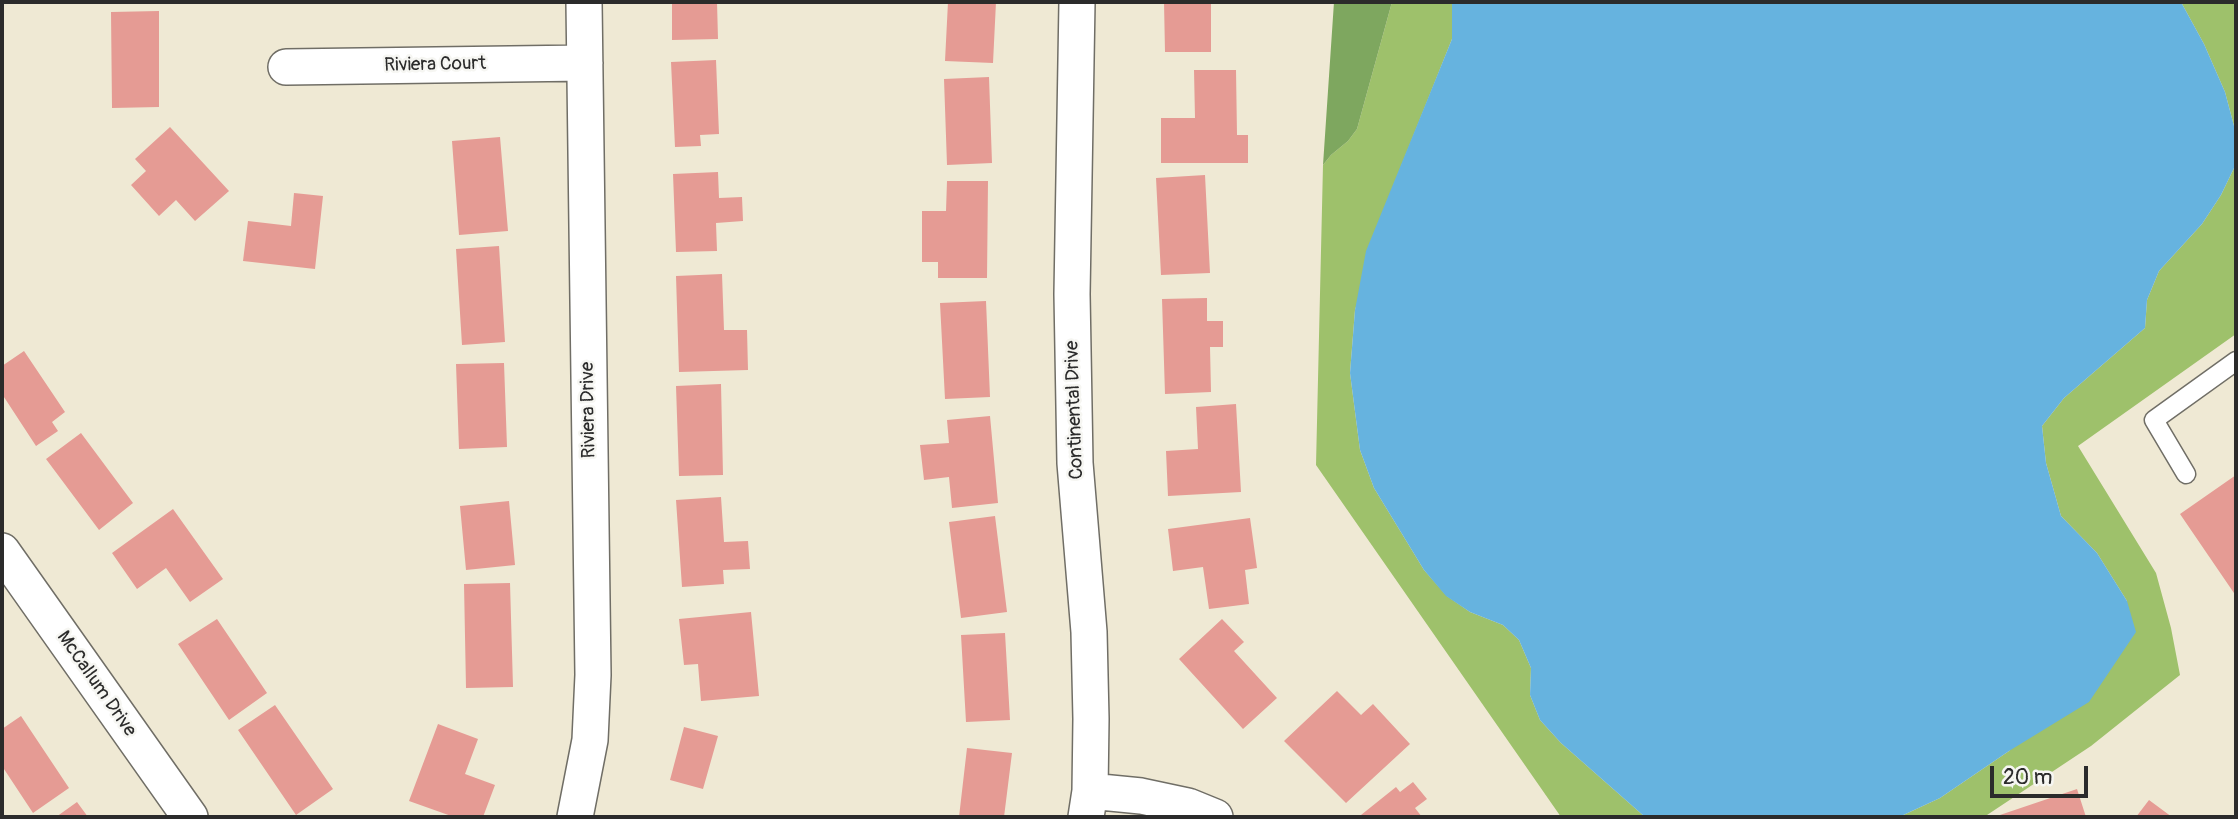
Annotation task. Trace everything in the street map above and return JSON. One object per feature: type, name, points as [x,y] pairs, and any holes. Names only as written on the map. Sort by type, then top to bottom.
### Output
[{"type":"street","name":"Riviera Drive","points":[[575,817],[590,740],[593,675],[584,2]]},
{"type":"street","name":"Continental Drive","points":[[1077,2],[1072,307],[1075,463],[1089,632],[1091,719],[1088,804]]},
{"type":"street","name":"Riviera Court","points":[[286,67],[584,63]]},
{"type":"street","name":"McCallum Drive","points":[[2,551],[190,817]]},
{"type":"street","points":[[1088,804],[1141,796],[1188,806],[1215,817]]},
{"type":"lane","points":[[2186,474],[2154,420],[2236,361]]},
{"type":"green space","points":[[1334,2],[1392,2],[1357,129],[1323,165]]},
{"type":"green space","points":[[1392,2],[1452,2],[1452,39],[1394,184],[1355,310],[1350,373],[1360,450],[1374,488],[1424,570],[1447,596],[1470,612],[1503,625],[1519,640],[1531,668],[1530,695],[1540,720],[1561,743],[1645,817],[1561,817],[1316,465],[1323,165],[1357,129]]},
{"type":"green space","points":[[2181,2],[2236,2],[2236,148],[2234,126],[2225,92],[2204,44]]},
{"type":"green space","points":[[2236,148],[2236,334],[2078,446],[2156,573],[2180,675],[2091,746],[1984,817],[1899,817],[1940,798],[2009,751],[2127,601],[2097,553],[2061,516],[2046,463],[2042,426],[2064,398],[2145,328],[2147,300],[2159,271],[2202,224],[2221,195],[2235,166]]},
{"type":"water","points":[[1452,2],[2181,2],[2204,44],[2225,92],[2234,126],[2235,166],[2221,195],[2202,224],[2159,271],[2147,300],[2145,328],[2064,398],[2042,426],[2046,463],[2061,516],[2097,553],[2127,601],[2136,632],[2089,702],[2009,751],[1940,798],[1899,817],[1645,817],[1561,743],[1540,720],[1530,695],[1531,668],[1519,640],[1503,625],[1470,612],[1446,596],[1424,570],[1374,488],[1360,450],[1350,373],[1355,310],[1366,251],[1452,39]]},
{"type":"building","points":[[672,2],[717,2],[718,39],[672,40]]},
{"type":"building","points":[[948,2],[996,2],[993,63],[945,61]]},
{"type":"building","points":[[1164,2],[1211,2],[1211,52],[1165,52]]},
{"type":"building","points":[[159,11],[159,107],[112,108],[111,12]]},
{"type":"building","points":[[716,60],[719,134],[700,135],[701,146],[675,147],[671,62]]},
{"type":"building","points":[[1194,70],[1236,70],[1237,135],[1248,135],[1248,163],[1161,163],[1161,118],[1195,118]]},
{"type":"building","points":[[989,77],[992,163],[947,165],[944,79]]},
{"type":"building","points":[[170,127],[229,191],[195,221],[176,200],[159,216],[131,185],[146,171],[135,159]]},
{"type":"building","points":[[500,137],[508,231],[459,235],[452,141]]},
{"type":"building","points":[[718,172],[719,198],[742,197],[743,221],[716,223],[717,251],[676,252],[673,174]]},
{"type":"building","points":[[1205,175],[1210,273],[1161,275],[1156,178]]},
{"type":"building","points":[[947,181],[988,181],[987,278],[938,278],[938,262],[922,262],[922,211],[946,211]]},
{"type":"building","points":[[294,193],[323,196],[315,269],[243,261],[248,221],[291,226]]},
{"type":"building","points":[[499,246],[505,342],[462,345],[456,249]]},
{"type":"building","points":[[722,274],[724,330],[747,330],[748,370],[679,372],[676,276]]},
{"type":"building","points":[[1207,298],[1207,321],[1223,321],[1223,347],[1210,347],[1211,392],[1165,394],[1162,299]]},
{"type":"building","points":[[986,301],[990,397],[945,399],[940,303]]},
{"type":"building","points":[[24,351],[65,412],[52,422],[58,431],[36,446],[2,394],[2,366]]},
{"type":"building","points":[[504,363],[507,447],[459,449],[456,364]]},
{"type":"building","points":[[721,384],[723,475],[679,476],[676,386]]},
{"type":"building","points":[[1236,404],[1241,492],[1168,496],[1166,451],[1198,449],[1196,407]]},
{"type":"building","points":[[990,416],[998,503],[952,508],[949,477],[924,480],[920,445],[949,443],[947,420]]},
{"type":"building","points":[[81,433],[133,503],[99,530],[46,459]]},
{"type":"building","points":[[2236,475],[2236,596],[2180,514]]},
{"type":"building","points":[[721,497],[724,542],[748,541],[750,569],[723,570],[724,584],[682,587],[676,500]]},
{"type":"building","points":[[509,501],[515,565],[466,570],[460,506]]},
{"type":"building","points":[[173,509],[223,579],[190,602],[166,568],[137,589],[112,553]]},
{"type":"building","points":[[995,516],[1007,612],[961,618],[949,522]]},
{"type":"building","points":[[1250,518],[1257,568],[1245,570],[1249,604],[1209,609],[1203,567],[1173,571],[1168,529]]},
{"type":"building","points":[[510,583],[513,687],[466,688],[464,584]]},
{"type":"building","points":[[751,612],[759,696],[701,701],[698,664],[684,665],[679,619]]},
{"type":"building","points":[[217,619],[267,693],[229,720],[178,644]]},
{"type":"building","points":[[1222,619],[1244,642],[1234,651],[1277,698],[1243,729],[1179,659]]},
{"type":"building","points":[[1005,633],[1010,720],[966,722],[961,635]]},
{"type":"building","points":[[1337,691],[1361,715],[1373,704],[1410,744],[1346,803],[1284,741]]},
{"type":"building","points":[[275,705],[333,789],[296,815],[238,730]]},
{"type":"building","points":[[21,716],[69,788],[33,813],[2,766],[2,729]]},
{"type":"building","points":[[438,724],[478,739],[465,774],[495,785],[483,817],[454,817],[409,801]]},
{"type":"building","points":[[684,727],[718,736],[703,789],[670,780]]},
{"type":"building","points":[[967,748],[1012,753],[1004,817],[959,817]]},
{"type":"building","points":[[1413,782],[1427,799],[1415,808],[1422,817],[1361,815],[1396,787],[1400,792]]},
{"type":"building","points":[[2077,789],[2086,817],[1994,817]]},
{"type":"building","points":[[2149,800],[2172,817],[2136,817]]},
{"type":"building","points":[[77,802],[88,817],[56,817]]}]
